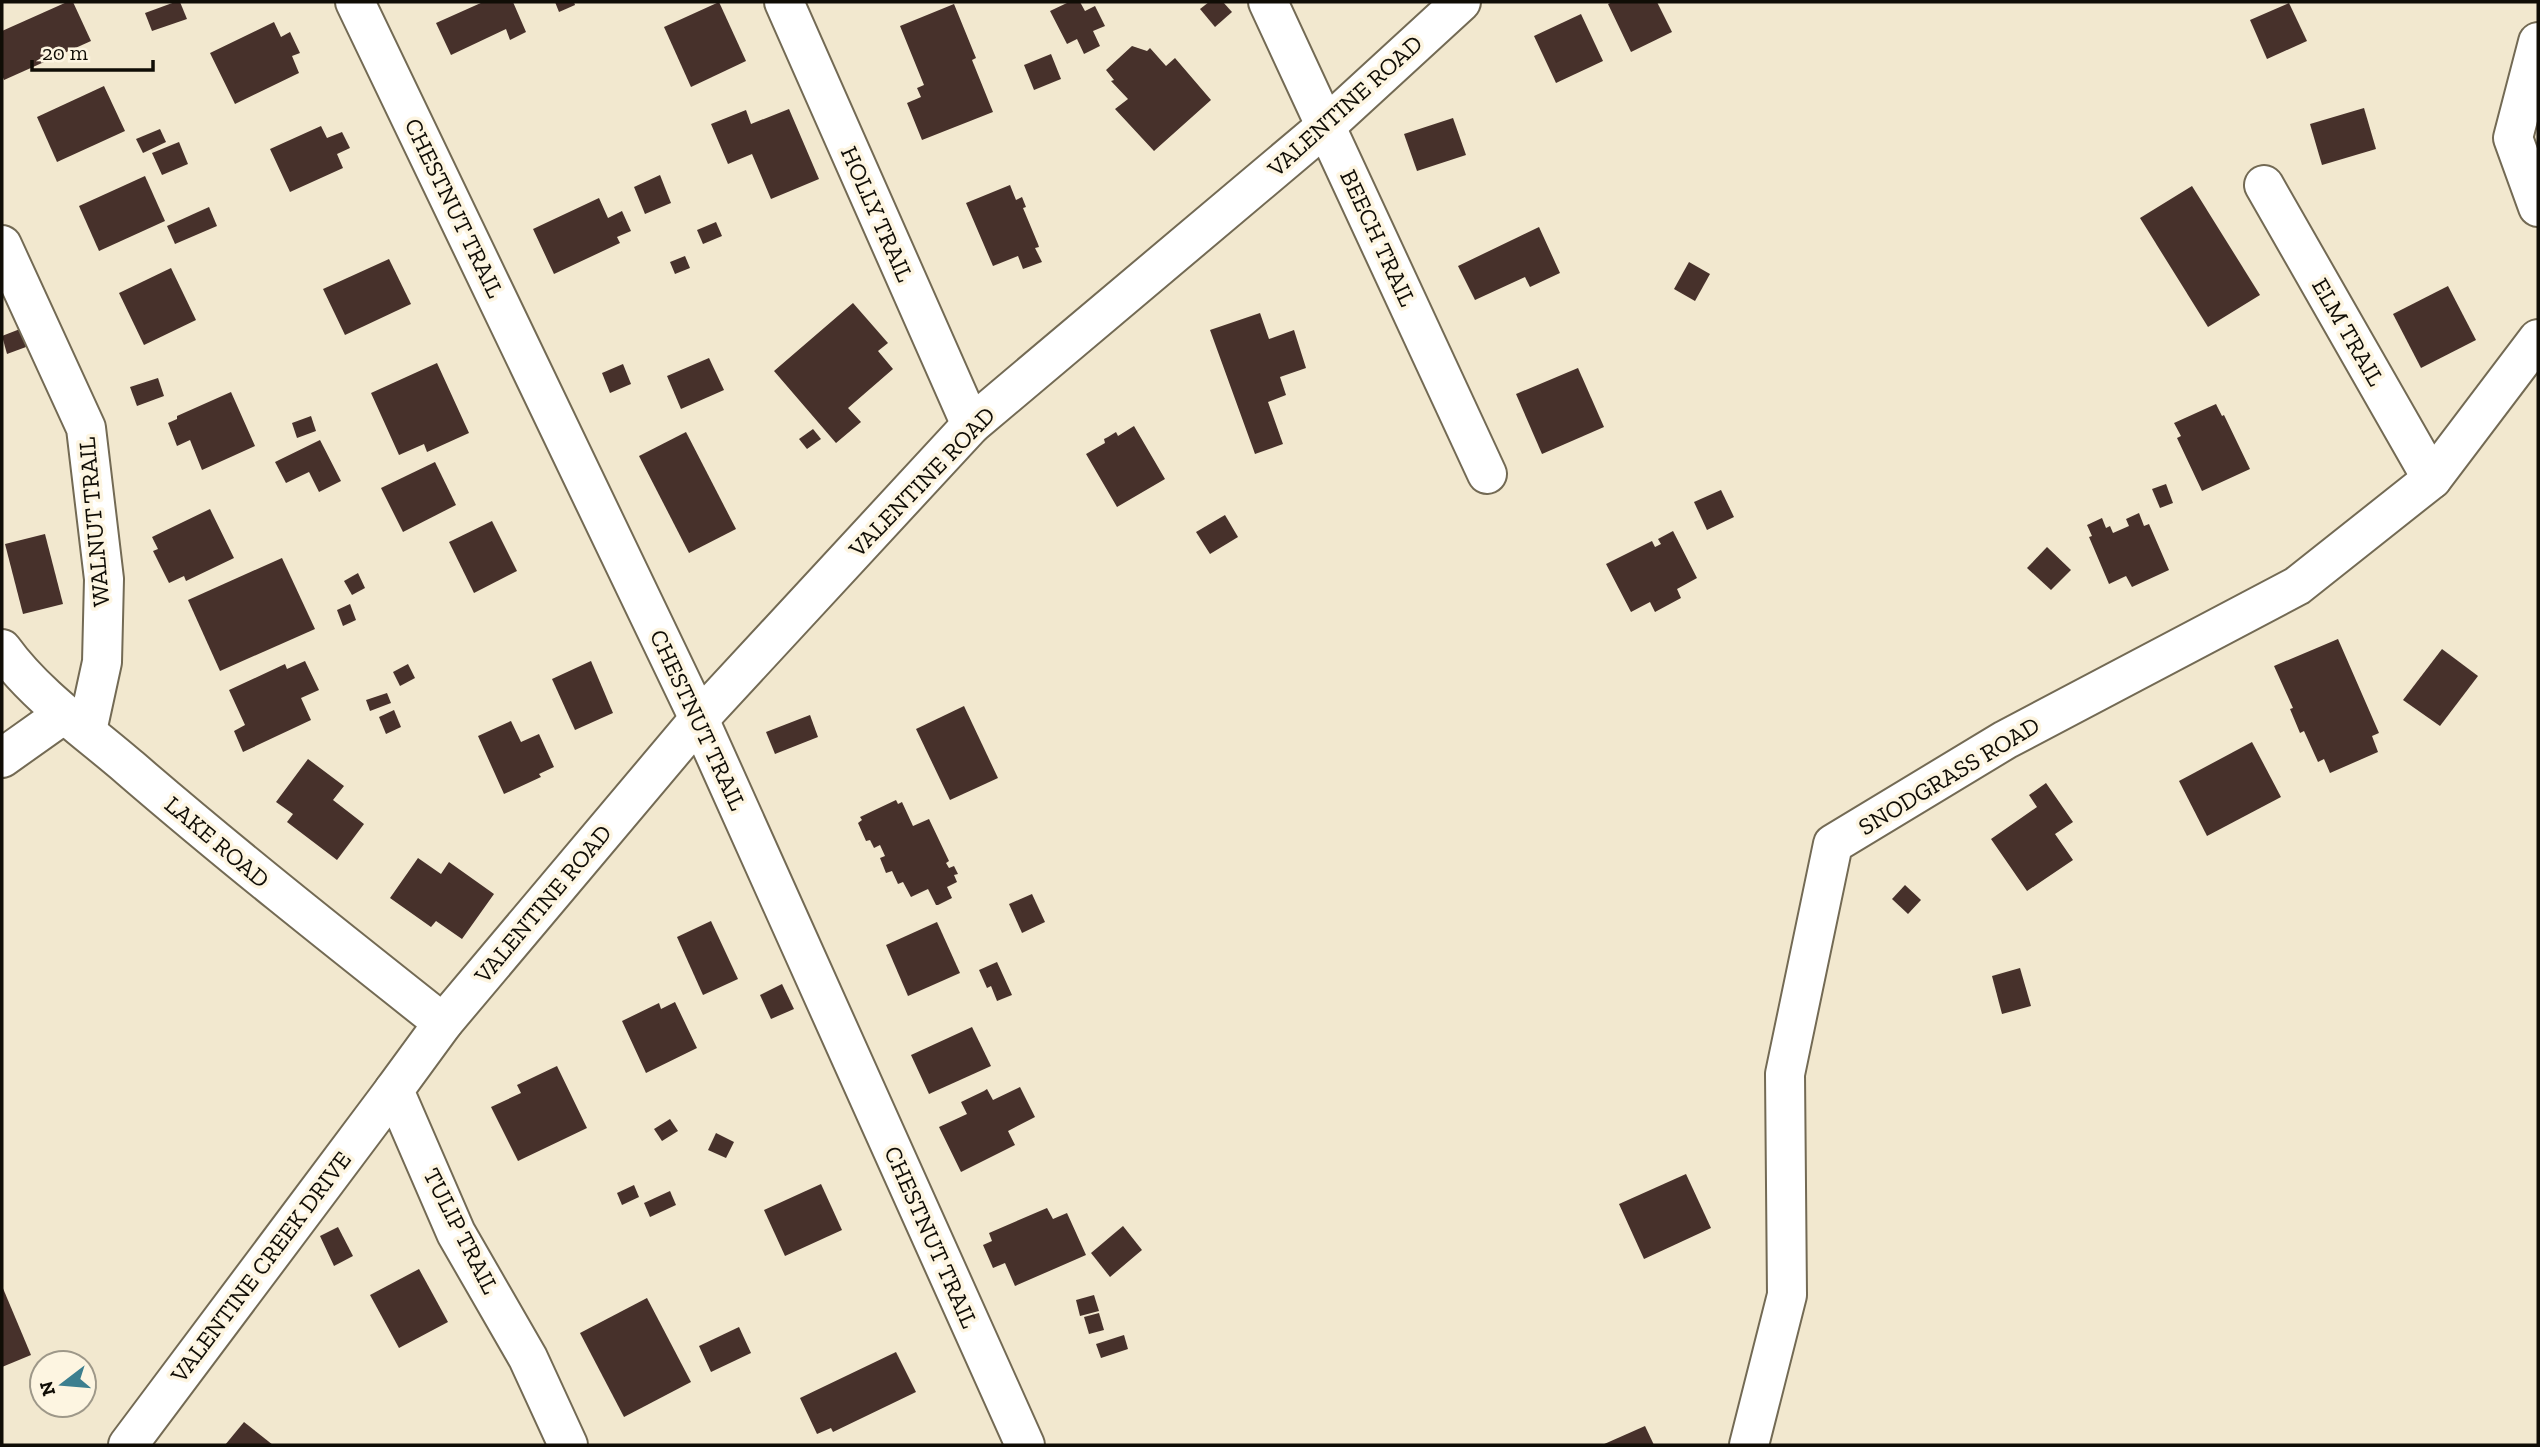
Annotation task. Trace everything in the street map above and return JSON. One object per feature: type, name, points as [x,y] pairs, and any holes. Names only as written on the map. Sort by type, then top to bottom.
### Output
[{"type":"street","name":"CHESTNUT TRAIL","points":[[355,2],[699,719],[1025,1445]]},
{"type":"street","name":"HOLLY TRAIL","points":[[784,2],[971,425]]},
{"type":"street","name":"BEECH TRAIL","points":[[1268,2],[1487,474]]},
{"type":"street","name":"VALENTINE ROAD","points":[[443,1023],[699,719],[971,425],[1327,125],[1461,2]]},
{"type":"street","points":[[2538,42],[2513,138],[2538,207]]},
{"type":"street","name":"ELM TRAIL","points":[[2264,185],[2432,479]]},
{"type":"street","name":"WALNUT TRAIL","points":[[2,246],[86,428],[104,579],[102,662],[75,722]]},
{"type":"street","name":"SNODGRASS ROAD","points":[[1749,1445],[1787,1295],[1785,1074],[1833,845],[2005,740],[2297,586],[2432,479],[2538,339]]},
{"type":"street","name":"LAKE ROAD","points":[[2,649],[16,668],[75,722],[239,862],[443,1023]]},
{"type":"street","points":[[2,758],[75,722]]},
{"type":"street","points":[[394,1090],[443,1023]]},
{"type":"street","name":"VALENTINE CREEK DRIVE","points":[[128,1445],[394,1090]]},
{"type":"street","name":"TULIP TRAIL","points":[[394,1090],[456,1233],[528,1358],[568,1445]]},
{"type":"building","points":[[67,2],[73,2],[91,41],[4,80],[2,31]]},
{"type":"building","points":[[180,2],[187,19],[152,31],[145,13]]},
{"type":"building","points":[[483,2],[513,2],[526,32],[510,40],[506,29],[451,55],[436,23]]},
{"type":"building","points":[[555,2],[574,2],[575,5],[559,12]]},
{"type":"building","points":[[719,2],[746,61],[691,87],[664,27]]},
{"type":"building","points":[[1069,2],[1080,2],[1085,11],[1095,6],[1105,26],[1093,31],[1100,46],[1084,54],[1077,39],[1067,44],[1050,11]]},
{"type":"building","points":[[1209,2],[1223,2],[1232,12],[1215,27],[1200,9]]},
{"type":"building","points":[[1657,2],[1672,32],[1631,52],[1608,4]]},
{"type":"building","points":[[2289,3],[2307,41],[2267,59],[2250,20]]},
{"type":"building","points":[[954,4],[976,58],[972,60],[993,112],[922,140],[907,103],[921,97],[917,88],[924,85],[900,26]]},
{"type":"building","points":[[1581,14],[1603,61],[1556,83],[1534,36]]},
{"type":"building","points":[[274,22],[281,37],[290,32],[300,53],[292,56],[299,73],[235,104],[210,53]]},
{"type":"building","points":[[1132,46],[1147,51],[1150,48],[1166,66],[1175,58],[1211,100],[1154,151],[1115,109],[1128,99],[1111,81],[1114,80],[1106,70]]},
{"type":"building","points":[[1051,54],[1061,79],[1034,90],[1024,65]]},
{"type":"building","points":[[104,86],[125,131],[57,162],[37,117]]},
{"type":"building","points":[[2364,108],[2376,149],[2322,165],[2310,124]]},
{"type":"building","points":[[789,109],[819,179],[771,199],[752,154],[728,164],[711,124],[746,110],[751,124]]},
{"type":"building","points":[[1453,118],[1466,155],[1417,171],[1404,134]]},
{"type":"building","points":[[321,126],[327,138],[342,132],[350,148],[337,154],[343,168],[290,192],[270,149]]},
{"type":"building","points":[[160,129],[166,142],[143,153],[136,139]]},
{"type":"building","points":[[179,142],[188,164],[162,175],[152,153]]},
{"type":"building","points":[[660,175],[671,203],[645,214],[634,187]]},
{"type":"building","points":[[145,176],[165,221],[99,251],[79,206]]},
{"type":"building","points":[[1010,185],[1016,200],[1022,197],[1026,207],[1023,208],[1039,247],[1035,248],[1042,262],[1023,269],[1018,256],[993,266],[966,203]]},
{"type":"building","points":[[2192,186],[2260,295],[2208,327],[2140,218]]},
{"type":"building","points":[[599,198],[608,218],[622,211],[631,231],[617,237],[620,243],[554,274],[533,229]]},
{"type":"building","points":[[209,207],[217,226],[175,244],[167,226]]},
{"type":"building","points":[[716,222],[722,236],[703,244],[697,230]]},
{"type":"building","points":[[1539,227],[1560,273],[1530,287],[1525,277],[1475,300],[1458,266]]},
{"type":"building","points":[[685,256],[690,268],[675,274],[670,262]]},
{"type":"building","points":[[389,259],[411,304],[345,335],[323,289]]},
{"type":"building","points":[[1689,262],[1710,274],[1695,301],[1674,289]]},
{"type":"building","points":[[171,268],[196,320],[144,345],[119,293]]},
{"type":"building","points":[[2448,286],[2476,340],[2421,368],[2393,314]]},
{"type":"building","points":[[853,303],[888,343],[878,351],[893,369],[848,408],[861,422],[836,443],[774,371]]},
{"type":"building","points":[[1260,313],[1269,339],[1294,330],[1306,368],[1280,377],[1286,395],[1268,402],[1283,444],[1255,454],[1210,330]]},
{"type":"building","points":[[20,329],[26,347],[7,354],[2,336]]},
{"type":"building","points":[[709,358],[724,390],[681,409],[667,376]]},
{"type":"building","points":[[437,363],[469,433],[427,452],[424,444],[399,455],[371,393]]},
{"type":"building","points":[[623,364],[631,384],[610,393],[602,373]]},
{"type":"building","points":[[1578,368],[1604,427],[1542,454],[1516,394]]},
{"type":"building","points":[[158,378],[164,396],[137,406],[130,387]]},
{"type":"building","points":[[231,392],[255,446],[202,470],[190,440],[177,446],[168,423],[177,419],[177,416]]},
{"type":"building","points":[[2216,404],[2250,469],[2202,491],[2177,438],[2181,436],[2174,423]]},
{"type":"building","points":[[311,416],[316,431],[297,438],[292,423]]},
{"type":"building","points":[[1134,426],[1165,479],[1117,507],[1086,454],[1105,443],[1104,439],[1116,432],[1118,436]]},
{"type":"building","points":[[813,429],[821,439],[807,449],[799,439]]},
{"type":"building","points":[[686,432],[736,529],[689,553],[639,456]]},
{"type":"building","points":[[320,440],[341,481],[319,492],[309,472],[286,483],[275,462]]},
{"type":"building","points":[[435,462],[456,505],[403,532],[381,488]]},
{"type":"building","points":[[2166,484],[2173,503],[2160,508],[2152,489]]},
{"type":"building","points":[[1721,490],[1734,517],[1707,530],[1694,502]]},
{"type":"building","points":[[210,509],[234,558],[186,581],[184,576],[169,583],[153,551],[158,549],[152,537]]},
{"type":"building","points":[[2139,513],[2144,526],[2149,524],[2169,570],[2132,587],[2126,576],[2109,584],[2089,537],[2092,536],[2087,525],[2102,518],[2106,528],[2110,526],[2113,533],[2129,526],[2126,519]]},
{"type":"building","points":[[1225,515],[1238,537],[1210,554],[1196,532]]},
{"type":"building","points":[[492,521],[517,571],[474,593],[449,542]]},
{"type":"building","points":[[1673,531],[1697,578],[1677,589],[1681,598],[1655,612],[1650,602],[1631,612],[1606,564],[1652,541],[1655,547],[1661,544],[1658,539]]},
{"type":"building","points":[[45,534],[63,604],[23,614],[5,544]]},
{"type":"building","points":[[2047,547],[2071,570],[2051,590],[2027,568]]},
{"type":"building","points":[[282,558],[315,629],[220,671],[188,600]]},
{"type":"building","points":[[358,573],[365,588],[352,595],[344,581]]},
{"type":"building","points":[[350,604],[356,620],[343,626],[337,610]]},
{"type":"building","points":[[2338,639],[2379,733],[2372,736],[2378,752],[2330,773],[2324,759],[2318,762],[2304,731],[2300,733],[2290,709],[2293,708],[2274,666]]},
{"type":"building","points":[[2442,649],[2478,676],[2440,726],[2403,700]]},
{"type":"building","points":[[305,661],[319,690],[301,698],[311,720],[243,752],[234,731],[245,725],[229,690],[285,664],[287,669]]},
{"type":"building","points":[[591,661],[613,713],[575,730],[552,679]]},
{"type":"building","points":[[408,664],[415,678],[400,686],[393,672]]},
{"type":"building","points":[[387,693],[391,703],[370,711],[366,700]]},
{"type":"building","points":[[964,706],[998,778],[950,800],[916,729]]},
{"type":"building","points":[[394,710],[401,727],[386,734],[379,717]]},
{"type":"building","points":[[810,715],[818,737],[775,754],[766,732]]},
{"type":"building","points":[[511,721],[521,742],[539,734],[554,767],[539,774],[541,777],[504,794],[478,736]]},
{"type":"building","points":[[2252,742],[2281,797],[2207,836],[2179,781]]},
{"type":"building","points":[[308,759],[344,786],[333,800],[364,824],[337,860],[287,822],[293,814],[276,802]]},
{"type":"building","points":[[2046,783],[2073,822],[2055,834],[2073,860],[2027,891],[1991,839],[2037,807],[2029,795]]},
{"type":"building","points":[[896,800],[898,804],[902,802],[913,826],[929,819],[949,861],[946,863],[949,868],[954,866],[958,874],[954,875],[957,882],[947,887],[952,898],[938,905],[928,889],[911,897],[903,882],[898,884],[892,871],[886,873],[880,858],[885,856],[880,845],[874,848],[870,840],[866,841],[858,823],[862,820],[860,817]]},
{"type":"building","points":[[418,858],[441,874],[449,862],[494,894],[462,939],[436,921],[431,927],[390,898]]},
{"type":"building","points":[[1905,885],[1921,900],[1908,914],[1892,899]]},
{"type":"building","points":[[1032,894],[1045,922],[1022,933],[1009,904]]},
{"type":"building","points":[[711,921],[738,979],[703,995],[677,937]]},
{"type":"building","points":[[937,922],[960,973],[908,996],[886,945]]},
{"type":"building","points":[[997,962],[1012,995],[997,1001],[991,986],[987,988],[979,970]]},
{"type":"building","points":[[2020,968],[2031,1006],[2002,1014],[1992,976]]},
{"type":"building","points":[[782,984],[794,1009],[771,1019],[760,995]]},
{"type":"building","points":[[675,1002],[697,1048],[646,1073],[622,1021],[659,1003],[661,1009]]},
{"type":"building","points":[[972,1027],[991,1066],[929,1094],[911,1055]]},
{"type":"building","points":[[557,1066],[587,1128],[518,1161],[491,1107],[521,1093],[517,1085]]},
{"type":"building","points":[[1020,1087],[1035,1117],[1008,1131],[1015,1145],[961,1172],[939,1127],[967,1114],[961,1102],[987,1089],[993,1100]]},
{"type":"building","points":[[670,1119],[678,1131],[662,1141],[654,1129]]},
{"type":"building","points":[[716,1133],[734,1142],[726,1158],[708,1150]]},
{"type":"building","points":[[1686,1174],[1711,1228],[1644,1259],[1619,1204]]},
{"type":"building","points":[[821,1184],[842,1230],[785,1256],[764,1210]]},
{"type":"building","points":[[634,1185],[639,1197],[622,1205],[617,1193]]},
{"type":"building","points":[[670,1191],[676,1205],[650,1217],[644,1203]]},
{"type":"building","points":[[1047,1208],[1053,1219],[1067,1213],[1086,1255],[1015,1286],[1005,1263],[993,1268],[983,1245],[992,1241],[989,1233]]},
{"type":"building","points":[[1123,1226],[1142,1250],[1110,1277],[1091,1253]]},
{"type":"building","points":[[338,1227],[353,1256],[334,1266],[320,1236]]},
{"type":"building","points":[[419,1269],[448,1322],[399,1348],[370,1295]]},
{"type":"building","points":[[2,1286],[28,1349],[28,1356],[2,1367]]},
{"type":"building","points":[[1094,1295],[1099,1311],[1080,1316],[1076,1300]]},
{"type":"building","points":[[647,1298],[691,1382],[624,1417],[580,1333]]},
{"type":"building","points":[[1099,1313],[1104,1330],[1089,1334],[1084,1317]]},
{"type":"building","points":[[739,1327],[751,1353],[711,1372],[699,1346]]},
{"type":"building","points":[[1124,1335],[1128,1349],[1101,1358],[1096,1344]]},
{"type":"building","points":[[896,1352],[916,1392],[833,1432],[831,1428],[817,1434],[800,1398]]},
{"type":"building","points":[[244,1422],[273,1445],[225,1445]]},
{"type":"building","points":[[1645,1426],[1654,1445],[1602,1445]]}]
